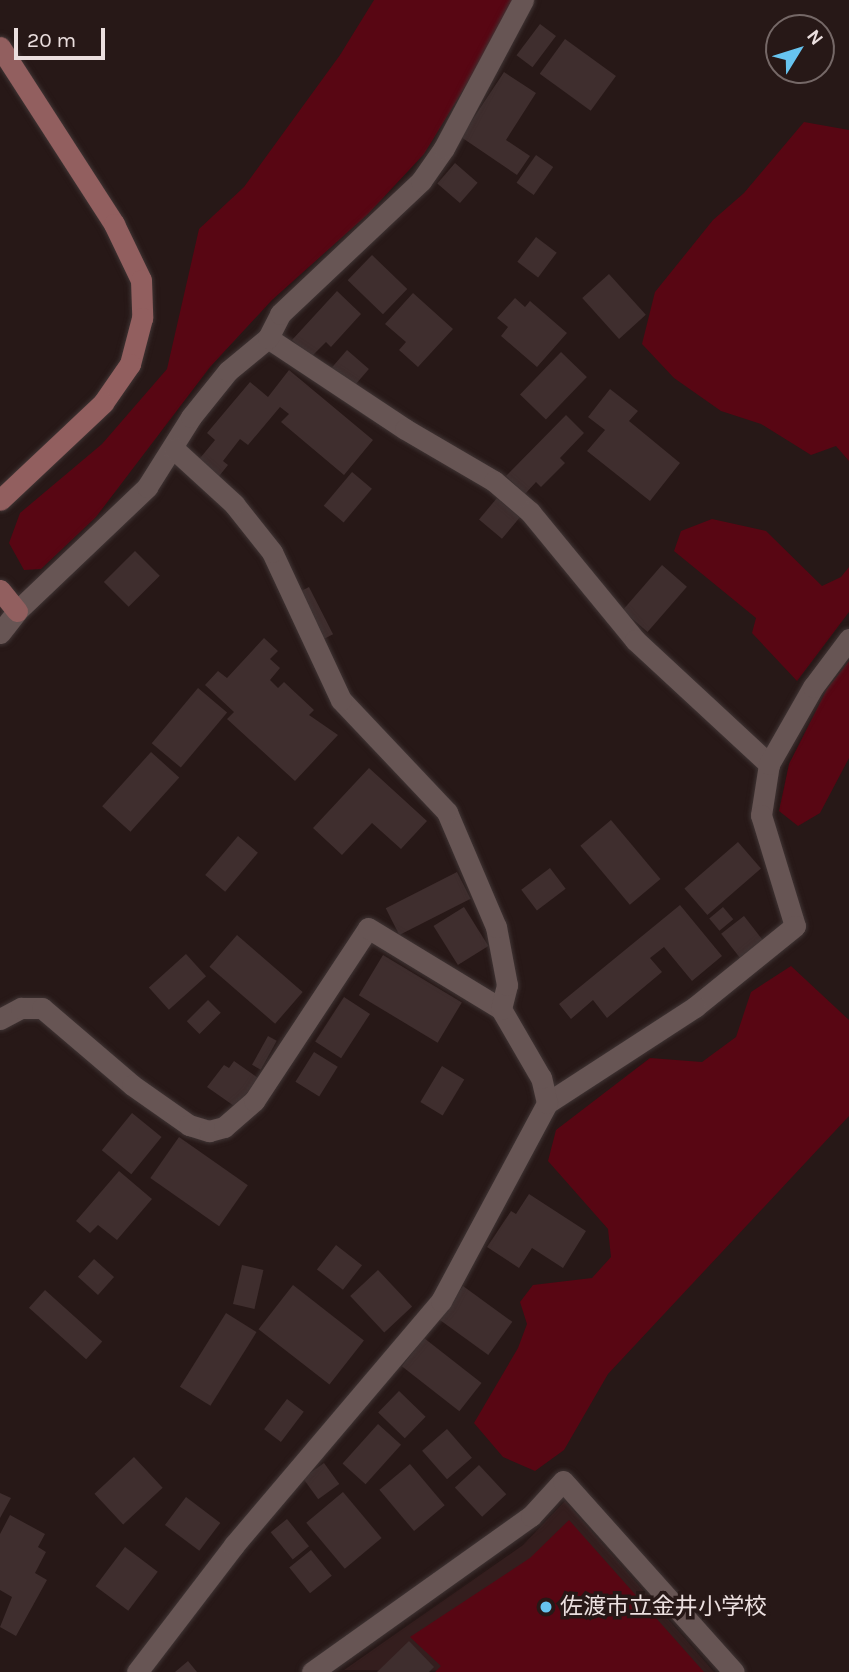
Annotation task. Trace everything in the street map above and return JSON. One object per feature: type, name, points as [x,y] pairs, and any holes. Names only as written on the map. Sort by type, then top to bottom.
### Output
[{"type":"street","points":[[0,633],[17,611],[147,487],[174,449],[191,417],[228,371],[268,338],[280,314],[421,181],[444,148],[523,0]]},
{"type":"street","points":[[0,47],[114,224],[141,280],[142,318],[130,364],[103,403],[0,500]]},
{"type":"street","points":[[268,338],[405,429],[494,481],[530,512],[635,640],[769,764]]},
{"type":"street","points":[[174,449],[233,504],[272,552],[341,700],[447,812],[496,927],[507,985],[501,1009]]},
{"type":"street","points":[[0,590],[17,611]]},
{"type":"street","points":[[137,1672],[234,1545],[441,1301],[547,1103],[695,1007],[795,926],[761,814],[769,764],[813,687],[849,639]]},
{"type":"street","points":[[0,1019],[21,1008],[42,1008],[132,1085],[189,1125],[209,1132],[224,1127],[254,1101],[369,928],[501,1009],[541,1078],[547,1103]]},
{"type":"street","points":[[312,1672],[531,1516],[563,1481],[734,1672]]},
{"type":"shaded area","points":[[374,0],[512,0],[487,51],[424,154],[368,214],[272,300],[210,367],[96,517],[41,569],[24,570],[9,543],[20,513],[102,444],[167,369],[199,229],[244,187],[340,55]]},
{"type":"shaded area","points":[[804,122],[849,130],[849,461],[836,446],[811,455],[761,424],[721,411],[674,378],[642,344],[655,292],[713,220],[744,193]]},
{"type":"shaded area","points":[[712,519],[766,531],[822,586],[841,577],[849,567],[849,612],[797,681],[752,633],[756,618],[674,551],[681,531]]},
{"type":"shaded area","points":[[849,661],[849,758],[820,813],[798,826],[779,811],[789,764],[827,689]]},
{"type":"shaded area","points":[[791,966],[849,1020],[849,1116],[608,1374],[564,1450],[535,1471],[503,1457],[474,1423],[518,1348],[527,1324],[520,1302],[533,1285],[592,1278],[611,1257],[608,1229],[548,1161],[556,1130],[650,1058],[702,1062],[736,1037],[751,992]]},
{"type":"shaded area","name":"佐渡市立金井小学校","points":[[565,1501],[714,1672],[344,1670],[523,1545]]},
{"type":"shaded area","name":"佐渡市立金井小学校","points":[[569,1520],[704,1672],[435,1672],[441,1666],[410,1637],[530,1558]]},
{"type":"building","points":[[540,24],[556,36],[533,67],[517,55]]},
{"type":"building","points":[[565,39],[616,76],[591,111],[540,74]]},
{"type":"building","points":[[504,72],[536,93],[506,140],[530,156],[517,175],[461,137]]},
{"type":"building","points":[[536,155],[553,167],[534,195],[516,183]]},
{"type":"building","points":[[455,163],[478,183],[460,203],[437,183]]},
{"type":"building","points":[[536,237],[557,253],[538,277],[517,262]]},
{"type":"building","points":[[372,255],[407,289],[383,314],[348,280]]},
{"type":"building","points":[[609,274],[646,315],[619,339],[582,298]]},
{"type":"building","points":[[337,291],[361,314],[331,347],[326,342],[310,358],[292,340]]},
{"type":"building","points":[[413,293],[453,329],[418,367],[399,350],[406,342],[385,324]]},
{"type":"building","points":[[515,298],[525,307],[530,301],[567,333],[537,367],[501,336],[508,327],[497,318]]},
{"type":"building","points":[[347,350],[369,369],[351,390],[329,371]]},
{"type":"building","points":[[561,352],[587,377],[546,419],[520,394]]},
{"type":"building","points":[[289,370],[373,440],[344,475],[281,422],[289,414],[280,407],[248,445],[240,439],[223,461],[228,465],[216,480],[196,463],[215,440],[207,433],[250,382],[268,397]]},
{"type":"building","points":[[610,389],[638,411],[629,421],[680,463],[650,501],[587,451],[605,430],[588,417]]},
{"type":"building","points":[[566,415],[584,433],[560,458],[565,463],[541,487],[536,482],[525,494],[506,476]]},
{"type":"building","points":[[352,472],[372,489],[344,522],[324,506]]},
{"type":"building","points":[[497,498],[520,517],[502,539],[479,519]]},
{"type":"building","points":[[135,551],[160,576],[129,607],[104,582]]},
{"type":"building","points":[[662,565],[687,587],[648,632],[623,610]]},
{"type":"building","points":[[309,587],[333,634],[323,639],[299,592]]},
{"type":"building","points":[[264,638],[278,651],[270,659],[280,668],[270,680],[278,688],[284,682],[314,710],[309,715],[338,735],[295,781],[227,719],[234,712],[205,685],[218,671],[227,678]]},
{"type":"building","points":[[198,688],[227,712],[181,768],[152,743]]},
{"type":"building","points":[[151,752],[179,777],[130,832],[102,806]]},
{"type":"building","points":[[369,768],[427,821],[401,849],[372,823],[342,855],[313,828]]},
{"type":"building","points":[[611,820],[660,879],[630,905],[580,846]]},
{"type":"building","points":[[238,836],[258,853],[225,892],[205,875]]},
{"type":"building","points":[[738,842],[761,868],[707,915],[684,889]]},
{"type":"building","points":[[550,868],[566,889],[537,910],[521,890]]},
{"type":"building","points":[[457,872],[471,899],[399,935],[386,908]]},
{"type":"building","points":[[680,905],[722,956],[692,981],[664,947],[650,958],[662,972],[607,1018],[593,1000],[571,1019],[559,1004]]},
{"type":"building","points":[[464,907],[488,946],[458,965],[433,926]]},
{"type":"building","points":[[723,907],[733,919],[719,931],[709,919]]},
{"type":"building","points":[[744,916],[763,940],[740,958],[721,934]]},
{"type":"building","points":[[237,935],[303,992],[275,1024],[209,967]]},
{"type":"building","points":[[186,954],[206,976],[169,1010],[149,987]]},
{"type":"building","points":[[383,955],[462,1002],[438,1043],[359,995]]},
{"type":"building","points":[[344,997],[370,1014],[341,1058],[315,1041]]},
{"type":"building","points":[[208,1000],[221,1013],[200,1034],[187,1021]]},
{"type":"building","points":[[268,1036],[277,1041],[261,1070],[252,1065]]},
{"type":"building","points":[[314,1052],[338,1067],[319,1097],[295,1082]]},
{"type":"building","points":[[234,1061],[258,1078],[237,1108],[207,1087],[224,1065],[229,1068]]},
{"type":"building","points":[[442,1066],[464,1079],[443,1115],[420,1102]]},
{"type":"building","points":[[132,1113],[162,1137],[131,1174],[102,1150]]},
{"type":"building","points":[[179,1137],[248,1185],[219,1226],[150,1178]]},
{"type":"building","points":[[119,1171],[152,1199],[117,1240],[98,1225],[90,1233],[76,1221]]},
{"type":"building","points":[[529,1194],[586,1231],[563,1268],[532,1248],[519,1268],[487,1247],[511,1211],[516,1214]]},
{"type":"building","points":[[336,1245],[362,1265],[343,1290],[317,1269]]},
{"type":"building","points":[[94,1259],[114,1277],[98,1295],[78,1277]]},
{"type":"building","points":[[242,1265],[263,1270],[254,1309],[233,1304]]},
{"type":"building","points":[[378,1270],[412,1307],[384,1332],[350,1296]]},
{"type":"building","points":[[293,1285],[364,1340],[329,1385],[259,1329]]},
{"type":"building","points":[[463,1286],[512,1322],[488,1355],[439,1319]]},
{"type":"building","points":[[45,1290],[102,1342],[86,1359],[29,1308]]},
{"type":"building","points":[[226,1313],[257,1332],[210,1406],[180,1387]]},
{"type":"building","points":[[424,1338],[482,1383],[459,1411],[402,1366]]},
{"type":"building","points":[[399,1391],[426,1417],[405,1438],[378,1413]]},
{"type":"building","points":[[287,1399],[304,1412],[281,1442],[264,1429]]},
{"type":"building","points":[[378,1424],[401,1445],[366,1484],[343,1463]]},
{"type":"building","points":[[447,1429],[472,1458],[447,1479],[422,1451]]},
{"type":"building","points":[[134,1457],[163,1488],[123,1525],[95,1494]]},
{"type":"building","points":[[324,1463],[339,1484],[318,1499],[303,1478]]},
{"type":"building","points":[[410,1464],[445,1505],[414,1531],[379,1490]]},
{"type":"building","points":[[479,1465],[506,1494],[482,1517],[455,1488]]},
{"type":"building","points":[[343,1492],[382,1538],[345,1569],[306,1523]]},
{"type":"building","points":[[0,1493],[11,1498],[0,1518]]},
{"type":"building","points":[[186,1497],[220,1523],[199,1551],[165,1525]]},
{"type":"building","points":[[10,1515],[45,1534],[38,1547],[46,1552],[35,1573],[47,1580],[16,1636],[0,1627],[12,1597],[0,1590],[0,1534]]},
{"type":"building","points":[[287,1519],[309,1546],[293,1559],[271,1532]]},
{"type":"building","points":[[125,1547],[158,1572],[128,1611],[96,1586]]},
{"type":"building","points":[[311,1550],[332,1576],[310,1593],[289,1568]]},
{"type":"building","points":[[409,1641],[434,1667],[429,1672],[377,1672]]},
{"type":"building","points":[[188,1661],[197,1672],[175,1672]]},
{"type":"place","name":"佐渡市立金井小学校","points":[[546,1607]]}]
